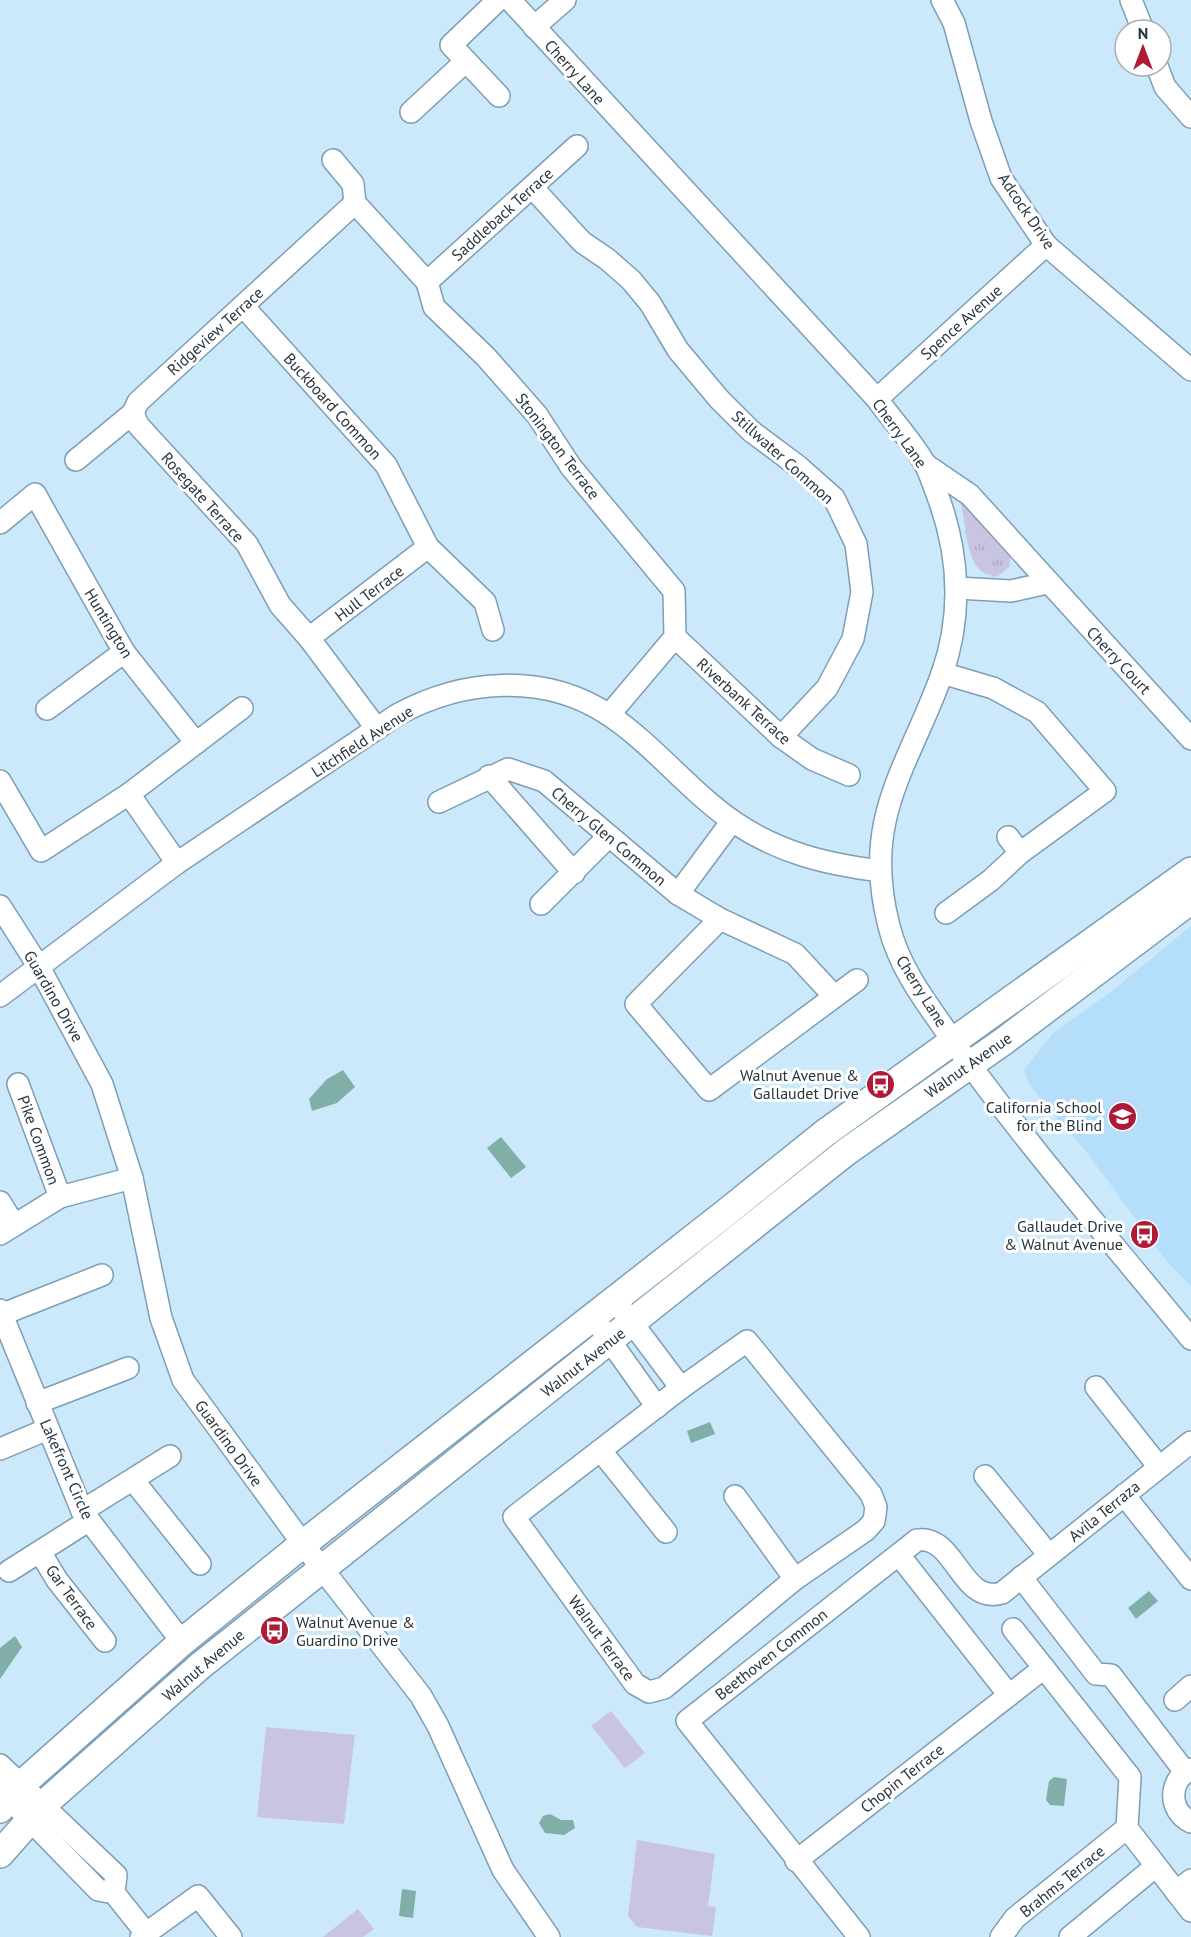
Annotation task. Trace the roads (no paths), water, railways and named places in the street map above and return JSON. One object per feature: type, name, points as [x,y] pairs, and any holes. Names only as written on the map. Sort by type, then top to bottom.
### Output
[{"type":"main road","name":"Walnut Avenue","points":[[8,1795],[182,1642],[805,1148],[1191,870]]},
{"type":"main road","name":"Walnut Avenue","points":[[0,1854],[37,1811],[200,1666],[846,1152],[970,1064],[1191,900]]},
{"type":"street","points":[[498,0],[451,45],[499,96]]},
{"type":"street","name":"Cherry Lane","points":[[510,0],[877,399],[926,465],[948,524],[957,588],[952,632],[942,672],[893,785],[880,843],[880,871],[889,926],[895,946],[921,994],[970,1064],[1191,1339]]},
{"type":"street","points":[[534,27],[565,0]]},
{"type":"street","name":"Adcock Drive","points":[[942,0],[954,23],[981,121],[1001,178],[1046,245],[1191,370]]},
{"type":"street","points":[[1131,0],[1138,18]]},
{"type":"street","points":[[411,112],[466,61]]},
{"type":"street","points":[[1162,78],[1165,87],[1191,117]]},
{"type":"street","name":"Saddleback Terrace","points":[[427,282],[577,146]]},
{"type":"street","name":"Stonington Terrace","points":[[333,160],[353,184],[355,203],[427,282],[434,307],[486,357],[537,415],[571,466],[674,591],[675,637]]},
{"type":"street","name":"Stillwater Common","points":[[532,187],[582,242],[608,258],[631,280],[665,325],[678,350],[719,399],[751,431],[799,467],[834,498],[856,544],[861,592],[853,639],[827,688],[781,737]]},
{"type":"street","name":"Ridgeview Terrace","points":[[76,460],[134,413],[138,402],[355,203]]},
{"type":"street","name":"Spence Avenue","points":[[877,399],[1046,245]]},
{"type":"street","name":"Buckboard Common","points":[[243,306],[386,465],[428,547],[485,602],[493,630]]},
{"type":"street","name":"Rosegate Terrace","points":[[134,413],[138,425],[247,544],[280,605],[309,638],[377,729]]},
{"type":"street","name":"Cherry Court","points":[[926,465],[970,495],[1047,583],[1191,738]]},
{"type":"street","name":"Huntington","points":[[0,523],[34,494],[124,652],[196,743]]},
{"type":"street","name":"Hull Terrace","points":[[309,638],[428,547]]},
{"type":"street","points":[[957,588],[1011,591],[1047,583]]},
{"type":"street","points":[[609,715],[675,637]]},
{"type":"street","name":"Riverbank Terrace","points":[[675,637],[781,737],[812,759],[849,775]]},
{"type":"street","points":[[47,709],[124,652]]},
{"type":"street","points":[[942,672],[993,688],[1037,712],[1105,791],[1014,845],[991,880],[946,913]]},
{"type":"street","name":"Litchfield Avenue","points":[[0,996],[177,863],[415,705],[458,690],[498,684],[539,687],[574,698],[609,715],[732,821],[780,848],[814,861],[880,871]]},
{"type":"street","points":[[0,781],[41,851],[129,794],[242,708]]},
{"type":"street","name":"Cherry Glen Common","points":[[439,802],[489,776],[508,769],[544,781],[678,894],[720,919],[795,954],[834,996]]},
{"type":"street","points":[[489,776],[574,873]]},
{"type":"street","points":[[129,794],[177,863]]},
{"type":"street","name":"Cherry Glen Common","points":[[678,894],[732,821]]},
{"type":"street","points":[[541,904],[609,836]]},
{"type":"street","name":"Guardino Drive","points":[[0,906],[39,967],[102,1084],[132,1178],[161,1318],[183,1380],[303,1544],[421,1696],[438,1726],[503,1870],[549,1937]]},
{"type":"street","points":[[720,919],[636,1004],[709,1090],[857,980]]},
{"type":"street","name":"Pike Common","points":[[18,1084],[60,1197]]},
{"type":"street","points":[[0,1202],[7,1230],[60,1197],[132,1178]]},
{"type":"street","points":[[2,1312],[102,1275]]},
{"type":"street","points":[[615,1300],[681,1388]]},
{"type":"street","name":"Lakefront Circle","points":[[2,1312],[6,1341],[37,1402],[85,1516],[182,1642]]},
{"type":"street","points":[[593,1317],[657,1407]]},
{"type":"street","name":"Walnut Terrace","points":[[747,1341],[871,1494],[876,1507],[874,1521],[866,1530],[795,1579],[664,1688],[649,1692],[635,1684],[514,1517],[681,1388],[747,1341]]},
{"type":"street","points":[[37,1402],[128,1368]]},
{"type":"street","points":[[1096,1387],[1159,1467]]},
{"type":"street","points":[[0,1449],[48,1429]]},
{"type":"street","name":"Avila Terraza","points":[[899,1555],[917,1540],[926,1538],[937,1543],[981,1593],[993,1595],[1002,1593],[1191,1442]]},
{"type":"street","points":[[601,1451],[666,1532]]},
{"type":"street","name":"Gar Terrace","points":[[9,1571],[40,1551],[133,1480],[170,1456]]},
{"type":"street","points":[[985,1476],[1049,1555]]},
{"type":"street","points":[[133,1480],[200,1564]]},
{"type":"street","points":[[1124,1495],[1188,1571]]},
{"type":"street","points":[[735,1496],[795,1579]]},
{"type":"street","name":"Gar Terrace","points":[[40,1551],[57,1580],[105,1641]]},
{"type":"street","points":[[899,1555],[1009,1695],[1044,1668]]},
{"type":"street","name":"Beethoven Common","points":[[859,1937],[796,1861],[687,1721],[899,1555]]},
{"type":"street","points":[[1021,1577],[1096,1674],[1111,1675],[1188,1771],[1174,1787],[1173,1796],[1179,1814],[1191,1822]]},
{"type":"street","points":[[1013,1629],[1130,1777],[1127,1828],[1156,1866],[1184,1886],[1191,1911]]},
{"type":"street","name":"Chopin Terrace","points":[[796,1861],[1009,1695]]},
{"type":"street","points":[[0,1765],[8,1795],[37,1811],[98,1890],[114,1893],[144,1935],[198,1896],[231,1937]]},
{"type":"street","name":"Brahms Terrace","points":[[1001,1937],[1016,1918],[1127,1828]]},
{"type":"street","points":[[1070,1937],[1156,1866]]},
{"type":"place","name":"Walnut Avenue & Gallaudet Drive","points":[[880,1084]]},
{"type":"place","name":"California School for the Blind","points":[[1123,1116]]},
{"type":"place","name":"Gallaudet Drive & Walnut Avenue","points":[[1144,1235]]},
{"type":"place","name":"Walnut Avenue & Guardino Drive","points":[[275,1631]]}]
